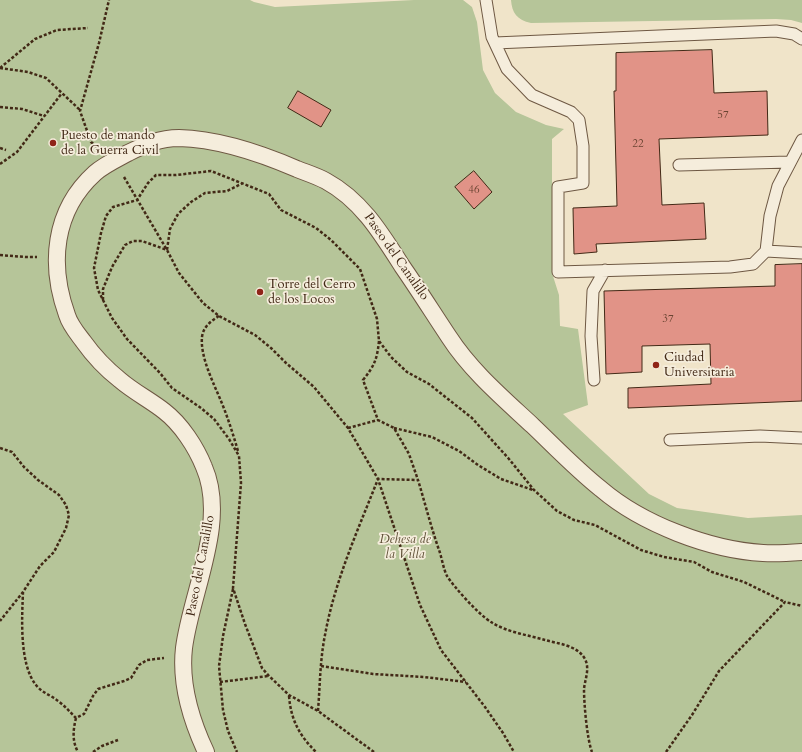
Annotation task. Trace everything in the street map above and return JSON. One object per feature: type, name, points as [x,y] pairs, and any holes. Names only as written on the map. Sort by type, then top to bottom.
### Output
[{"type":"street","name":"Paseo del Canalillo","points":[[206,752],[199,738],[190,709],[183,666],[184,646],[208,545],[212,509],[211,487],[204,466],[183,429],[165,412],[120,381],[93,355],[68,320],[59,288],[57,246],[61,222],[79,190],[96,171],[147,143],[175,138],[205,141],[238,147],[326,181],[349,196],[369,216],[452,341],[481,378],[601,490],[629,510],[662,526],[706,543],[761,553],[802,552]]},
{"type":"lane","points":[[486,0],[492,37],[507,69],[532,95],[571,112],[579,120],[583,146],[583,183],[558,187],[558,272],[730,267],[753,264],[766,251],[770,216],[778,186],[789,162],[802,140]]},
{"type":"lane","points":[[495,43],[776,31],[794,34],[802,39]]},
{"type":"lane","points":[[679,165],[789,162]]},
{"type":"lane","points":[[766,251],[802,253]]},
{"type":"lane","points":[[594,380],[591,336],[593,291],[605,270]]},
{"type":"lane","points":[[670,440],[760,436],[802,438]]},
{"type":"path","points":[[80,111],[109,0]]},
{"type":"path","points":[[0,68],[35,39],[57,30],[88,28]]},
{"type":"path","points":[[0,68],[28,72],[46,78],[62,92],[80,111],[91,142],[114,161],[179,273],[203,302],[219,316],[255,335],[271,348],[314,387],[348,428],[378,479],[420,605],[441,650],[486,707],[514,752]]},
{"type":"path","points":[[0,164],[17,152],[62,92]]},
{"type":"path","points":[[0,107],[22,109],[44,116]]},
{"type":"path","points":[[0,148],[6,150]]},
{"type":"path","points":[[137,200],[148,183],[156,175],[176,175],[211,171],[269,194],[282,210],[316,228],[347,254],[360,269],[377,319],[379,341],[377,359],[363,380],[378,420]]},
{"type":"path","points":[[167,250],[170,229],[178,214],[205,193],[228,191],[243,183]]},
{"type":"path","points":[[103,301],[103,289],[112,267],[125,245],[133,241],[142,241],[167,250]]},
{"type":"path","points":[[0,255],[25,257],[57,256]]},
{"type":"path","points":[[219,316],[206,327],[202,336],[202,345],[212,383],[230,425],[239,456]]},
{"type":"path","points":[[379,341],[391,357],[407,372],[429,384],[472,418],[510,459],[534,490],[557,510],[574,520],[595,525],[641,550],[664,557],[694,562],[712,572],[744,582],[785,602],[802,606]]},
{"type":"path","points":[[348,428],[378,420],[394,428],[432,437],[460,451],[478,465],[501,479],[534,490]]},
{"type":"path","points":[[394,428],[409,454],[447,575],[471,605],[491,622],[507,629],[567,645],[579,652],[585,660],[587,671],[584,689],[585,704],[592,752]]},
{"type":"path","points":[[0,448],[12,452],[24,467],[38,480],[59,495],[66,505],[69,515],[66,528],[54,552],[40,566],[23,592],[0,621]]},
{"type":"path","points":[[378,479],[418,480]]},
{"type":"path","points":[[318,711],[321,666],[331,606],[343,567],[378,479]]},
{"type":"path","points":[[234,588],[223,636],[219,666],[223,710],[226,724],[237,752]]},
{"type":"path","points":[[23,592],[22,640],[29,672],[35,685],[44,693],[58,700],[76,718]]},
{"type":"path","points":[[666,752],[692,715],[719,671],[785,602]]},
{"type":"path","points":[[76,718],[84,714],[98,689],[131,678],[139,665],[147,660],[159,658],[184,658]]},
{"type":"path","points":[[321,666],[372,674],[424,677],[466,682]]},
{"type":"path","points":[[220,682],[269,676]]},
{"type":"path","points":[[290,695],[290,708],[295,726],[316,752]]},
{"type":"path","points":[[76,718],[74,740],[78,752]]},
{"type":"path","points":[[93,752],[102,746],[118,740]]},
{"type":"green space","name":"Dehesa de la Villa","points":[[0,0],[250,0],[275,7],[414,0],[463,0],[472,7],[477,22],[483,70],[495,93],[516,112],[546,125],[564,129],[552,139],[552,273],[559,295],[560,326],[578,329],[588,405],[563,414],[649,494],[677,508],[748,518],[802,515],[802,752],[0,752]]},
{"type":"green space","points":[[511,0],[802,0],[802,23],[791,20],[776,19],[531,23],[522,20],[516,15]]},
{"type":"building","points":[[712,50],[714,93],[767,91],[768,135],[659,139],[662,205],[704,203],[706,239],[596,244],[597,252],[574,254],[573,208],[617,206],[614,91],[616,91],[616,53]]},
{"type":"building","points":[[298,91],[331,110],[321,127],[288,108]]},
{"type":"building","points":[[474,171],[492,192],[474,209],[455,187]]},
{"type":"building","points":[[802,264],[802,401],[628,408],[628,388],[711,384],[710,344],[642,346],[642,372],[606,374],[604,291],[775,286],[775,265]]},
{"type":"place","name":"Puesto de mando de la Guerra Civil","points":[[53,143]]},
{"type":"place","name":"Torre del Cerro de los Locos","points":[[260,292]]},
{"type":"place","name":"Ciudad Universitaria","points":[[656,365]]}]
